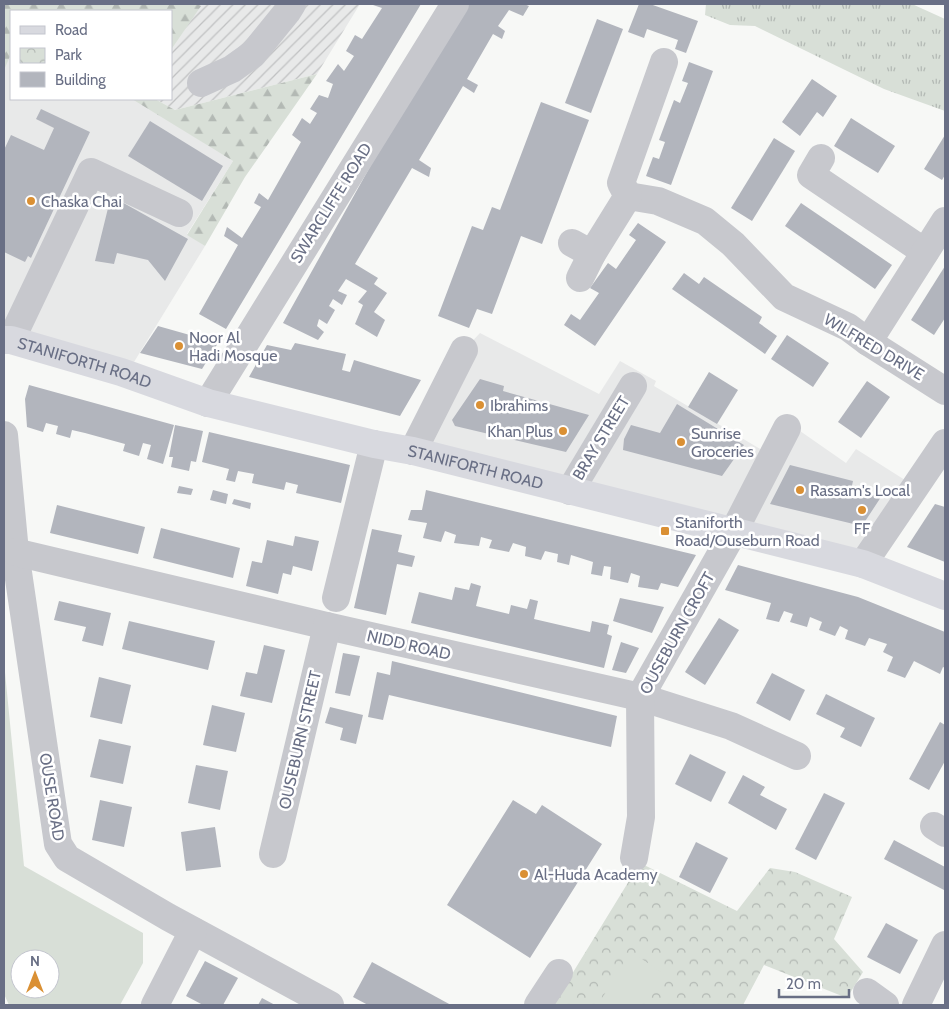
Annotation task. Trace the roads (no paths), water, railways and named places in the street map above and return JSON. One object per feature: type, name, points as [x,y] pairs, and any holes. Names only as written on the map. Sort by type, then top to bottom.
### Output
[{"type":"main road","name":"STANIFORTH ROAD","points":[[7,340],[121,372],[208,403],[864,564],[945,596]]},
{"type":"street","points":[[200,83],[232,70],[253,54],[292,4]]},
{"type":"street","name":"SWARCLIFFE ROAD","points":[[208,403],[455,4]]},
{"type":"street","points":[[581,258],[628,196],[621,183],[664,62]]},
{"type":"street","points":[[821,158],[811,175],[925,252]]},
{"type":"street","points":[[7,340],[91,172],[179,213]]},
{"type":"street","name":"WILFRED DRIVE","points":[[628,196],[658,202],[705,221],[733,244],[784,297],[848,327],[868,342],[945,391]]},
{"type":"street","points":[[868,342],[945,221]]},
{"type":"street","points":[[413,452],[464,350]]},
{"type":"street","name":"BRAY STREET","points":[[570,491],[633,386]]},
{"type":"street","name":"OUSEBURN CROFT","points":[[634,858],[641,818],[640,697],[734,531],[787,428]]},
{"type":"street","name":"OUSE ROAD","points":[[4,435],[16,552],[58,844],[67,858],[193,931],[330,1005]]},
{"type":"street","points":[[864,564],[945,443]]},
{"type":"street","points":[[336,598],[374,444]]},
{"type":"street","name":"NIDD ROAD","points":[[16,552],[327,626],[640,697],[731,726],[797,756]]},
{"type":"street","name":"OUSEBURN STREET","points":[[273,854],[327,626]]},
{"type":"street","points":[[155,1005],[193,931]]},
{"type":"street","points":[[916,1005],[945,945]]},
{"type":"street","points":[[538,1005],[560,973]]},
{"type":"place","name":"Chaska Chai","points":[[31,201]]},
{"type":"place","name":"Noor Al Hadi Mosque","points":[[179,346]]},
{"type":"place","name":"Ibrahims","points":[[480,405]]},
{"type":"place","name":"Khan Plus","points":[[563,431]]},
{"type":"place","name":"Sunrise Groceries","points":[[681,442]]},
{"type":"place","name":"Rassam's Local","points":[[800,490]]},
{"type":"place","name":"FF","points":[[862,510]]},
{"type":"place","name":"Staniforth Road/Ouseburn Road","points":[[665,531]]},
{"type":"place","name":"Al-Huda Academy","points":[[524,874]]}]
